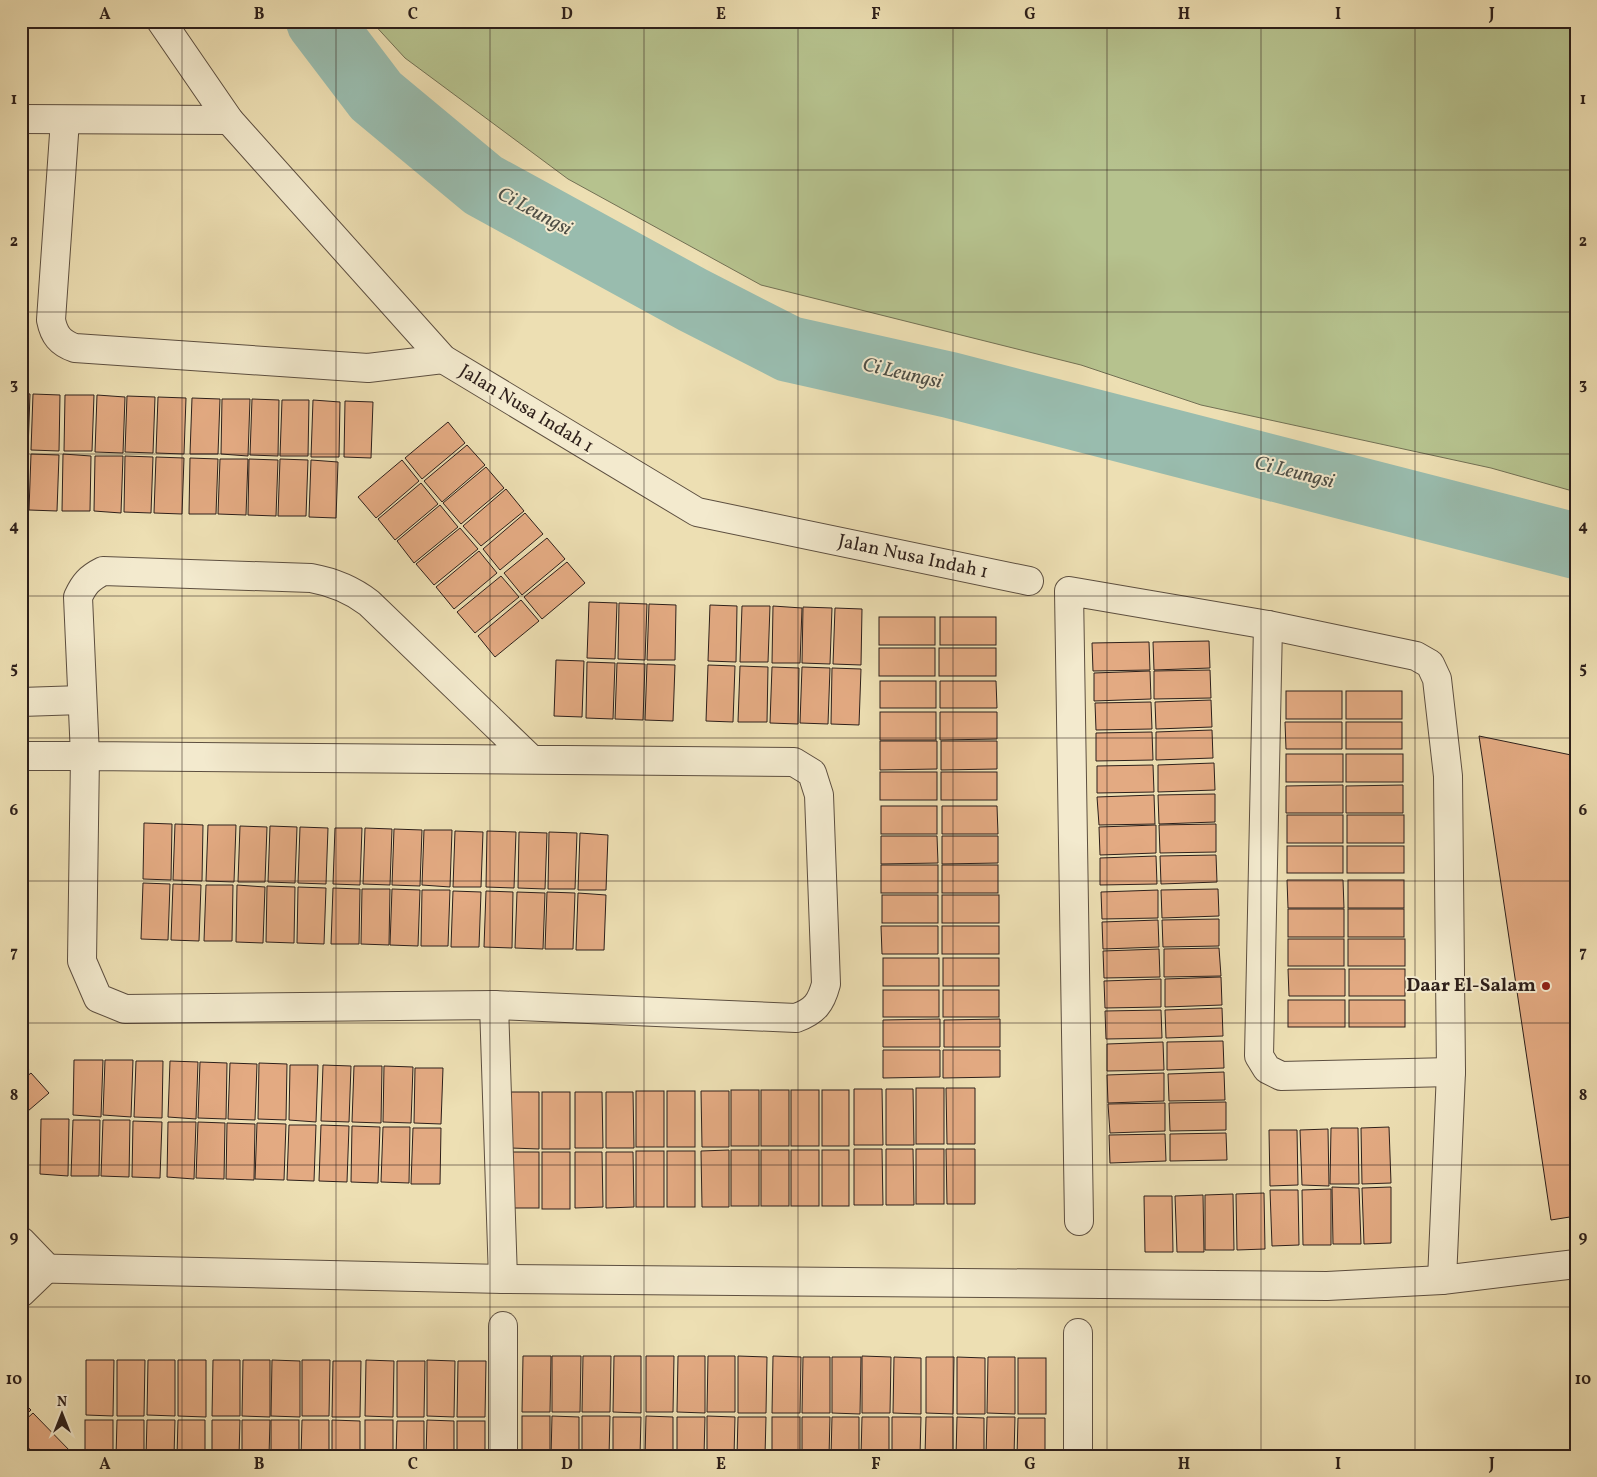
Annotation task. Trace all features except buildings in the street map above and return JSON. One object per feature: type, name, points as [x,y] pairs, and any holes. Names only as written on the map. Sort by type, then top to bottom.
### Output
[{"type":"street","name":"Jalan Nusa Indah 1","points":[[161,21],[229,120],[443,359],[697,512],[1029,581]]},
{"type":"street","points":[[21,119],[229,120]]},
{"type":"street","points":[[65,120],[50,320],[57,337],[65,345],[368,368],[443,359]]},
{"type":"street","points":[[21,756],[85,756],[530,758],[794,762],[812,773],[819,795],[826,984],[818,1005],[811,1012],[796,1018],[494,1005],[125,1009],[98,998],[82,961],[85,756],[78,597],[84,584],[92,576],[103,572],[311,578],[356,592],[530,758]]},
{"type":"street","points":[[1079,1221],[1069,590],[1268,626],[1416,656],[1430,664],[1437,679],[1448,776],[1451,1072],[1442,1280]]},
{"type":"street","points":[[1268,626],[1260,1046],[1262,1063],[1267,1070],[1282,1076],[1451,1072]]},
{"type":"street","points":[[21,702],[82,700]]},
{"type":"street","points":[[494,1005],[503,1279]]},
{"type":"street","points":[[21,1241],[34,1268]]},
{"type":"street","points":[[34,1268],[503,1279],[1327,1286],[1442,1280],[1576,1264]]},
{"type":"street","points":[[21,1293],[34,1268]]},
{"type":"street","points":[[503,1326],[503,1456]]},
{"type":"street","points":[[1078,1332],[1078,1456]]},
{"type":"green space","points":[[371,21],[1576,21],[1576,492],[1491,468],[1201,405],[1081,365],[761,285],[568,179],[405,58]]},
{"type":"waterway","name":"Ci Leungsi","points":[[319,21],[376,96],[483,185],[693,300],[789,349],[950,385],[1576,546]]},
{"type":"place","name":"Daar El-Salam","points":[[1546,986]]}]
